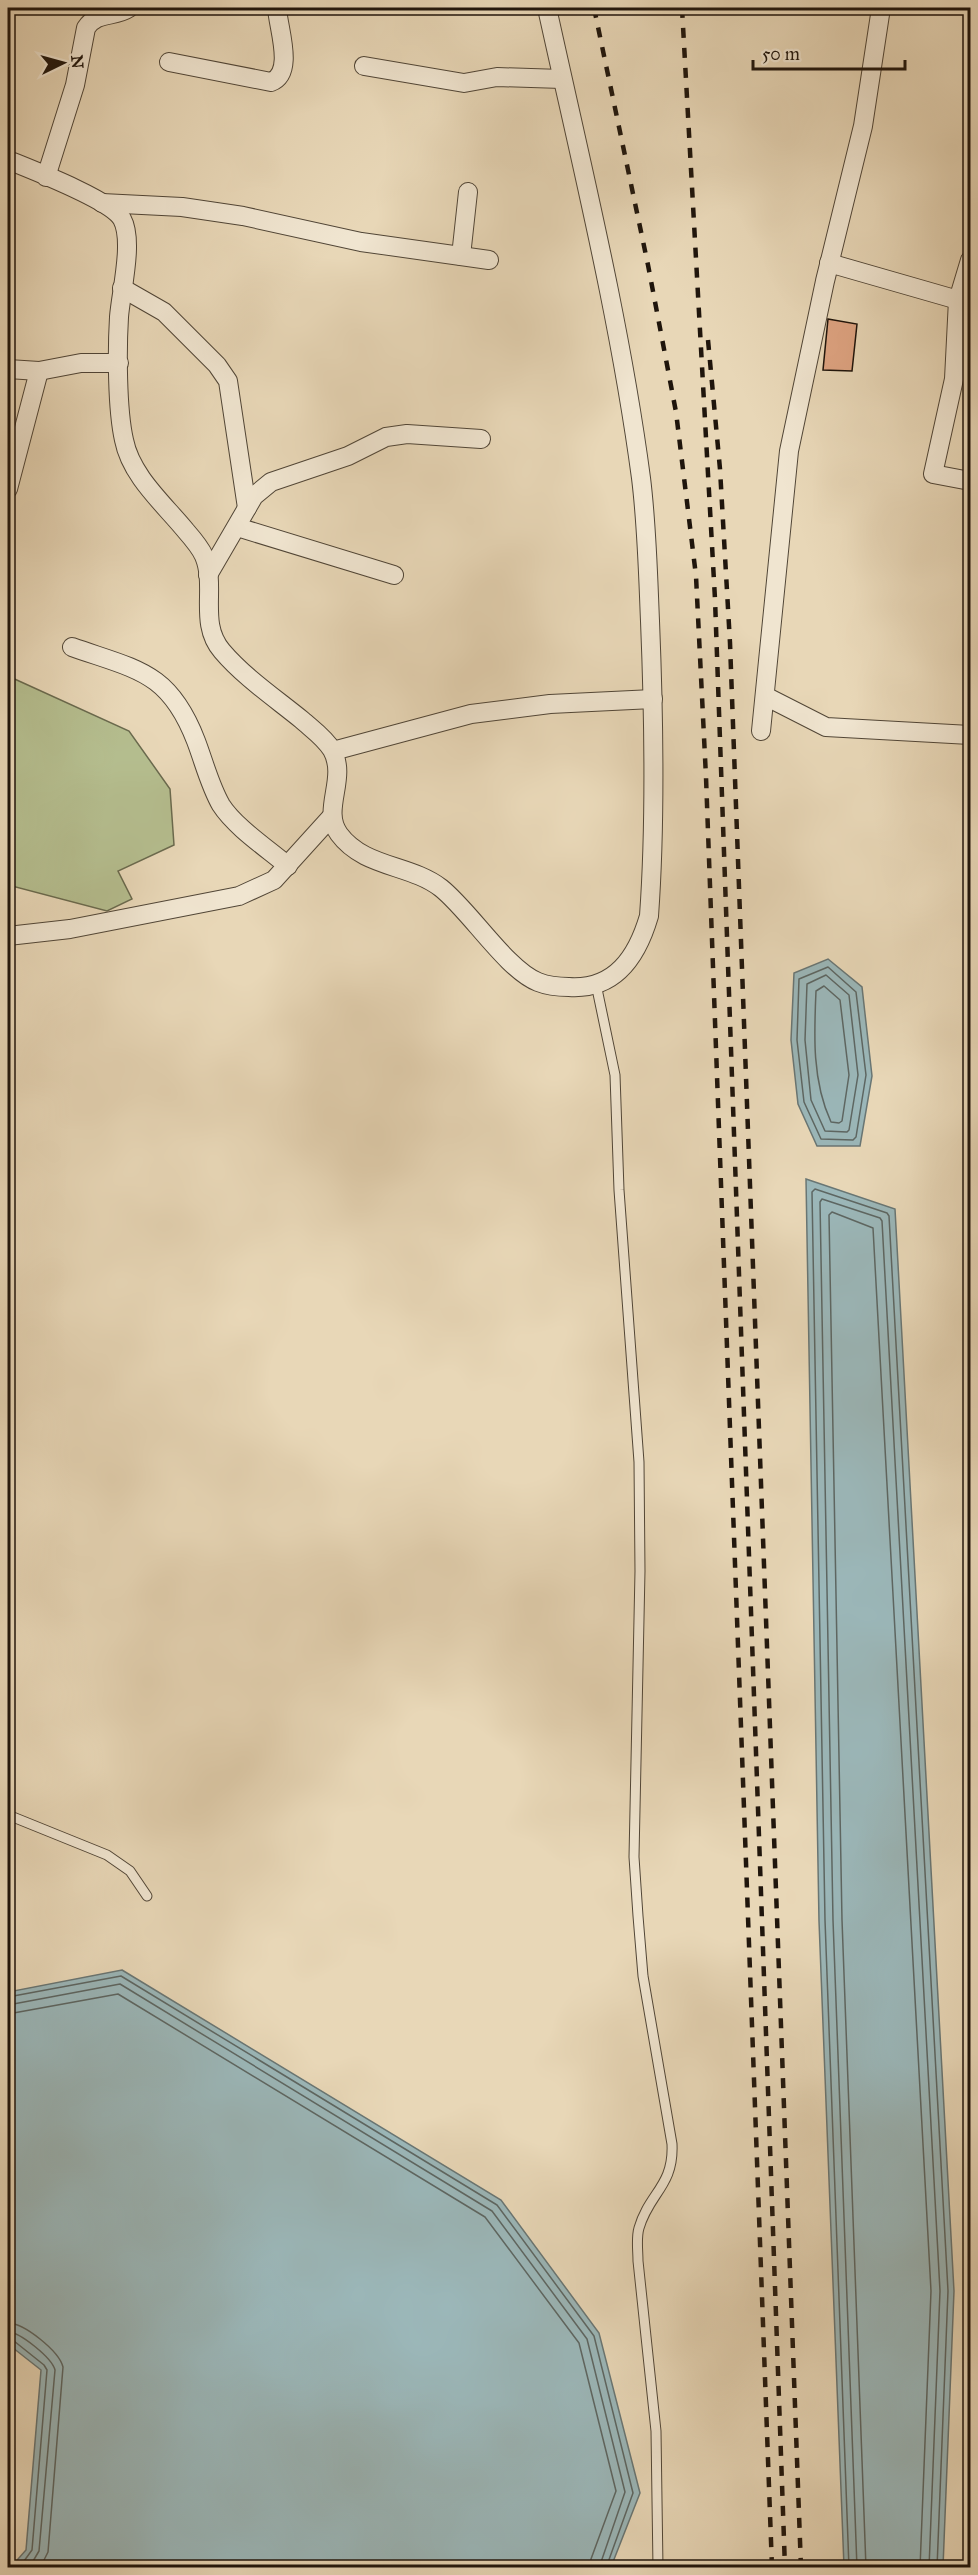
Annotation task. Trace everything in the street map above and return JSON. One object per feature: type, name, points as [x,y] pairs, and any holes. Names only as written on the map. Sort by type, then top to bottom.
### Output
[{"type":"street","points":[[46,177],[75,85],[86,28],[91,20],[98,16],[120,13],[129,8]]},
{"type":"street","points":[[169,62],[271,82],[278,79],[282,73],[284,61],[277,8]]},
{"type":"street","points":[[8,160],[102,203],[119,214],[126,232],[119,363],[121,425],[130,460],[201,549],[208,575],[209,624],[213,639],[222,651],[320,736],[333,751],[339,773],[332,816],[338,831],[354,848],[374,860],[425,878],[442,889],[519,970],[535,982],[575,988],[596,984],[615,975],[627,963],[644,933],[649,916],[653,699],[646,530],[641,479],[617,338],[547,8]]},
{"type":"street","points":[[761,731],[789,451],[863,126],[881,8]]},
{"type":"street","points":[[364,66],[464,83],[497,77],[562,79]]},
{"type":"street","points":[[461,256],[468,192]]},
{"type":"street","points":[[102,203],[182,207],[243,216],[361,242],[489,260]]},
{"type":"street","points":[[970,260],[958,300],[962,382],[933,474],[970,481]]},
{"type":"street","points":[[830,263],[958,300]]},
{"type":"street","points":[[122,288],[159,307],[174,320],[217,365],[228,381],[247,508]]},
{"type":"street","points":[[8,369],[39,371],[81,363],[119,363]]},
{"type":"street","points":[[8,489],[39,371]]},
{"type":"street","points":[[208,575],[247,508],[261,488],[271,482],[348,456],[386,437],[407,435],[481,439]]},
{"type":"street","points":[[237,527],[394,575]]},
{"type":"street","points":[[72,647],[136,670],[154,679],[168,691],[180,705],[190,726],[224,810],[288,866]]},
{"type":"street","points":[[765,696],[826,727],[970,735]]},
{"type":"street","points":[[333,751],[471,714],[550,704],[653,699]]},
{"type":"street","points":[[8,936],[70,929],[239,897],[274,880],[332,816]]},
{"type":"lane","points":[[596,984],[615,1075],[619,1190],[639,1462],[640,1571],[634,1857],[643,1976],[673,2160],[667,2179],[645,2215],[638,2235],[638,2261],[656,2431],[658,2568]]},
{"type":"lane","points":[[8,1815],[107,1855],[130,1871],[147,1896]]},
{"type":"green space","points":[[8,676],[129,731],[170,789],[174,845],[118,871],[132,899],[107,911],[8,885]]},
{"type":"water","points":[[828,959],[862,987],[872,1076],[860,1146],[817,1146],[798,1104],[791,1040],[794,973]]},
{"type":"water","points":[[806,1179],[895,1209],[954,2291],[943,2567],[844,2567],[819,1921]]},
{"type":"water","points":[[122,1970],[501,2200],[599,2333],[640,2493],[611,2567],[11,2567],[26,2550],[41,2370],[8,2344],[8,1992]]},
{"type":"building","points":[[828,319],[857,324],[852,371],[823,370]]},
{"type":"railway","points":[[594,8],[676,412],[696,576],[706,777],[772,2568]]},
{"type":"railway","points":[[682,8],[715,599],[785,2568]]},
{"type":"railway","points":[[708,340],[720,469],[730,643],[801,2568]]}]
